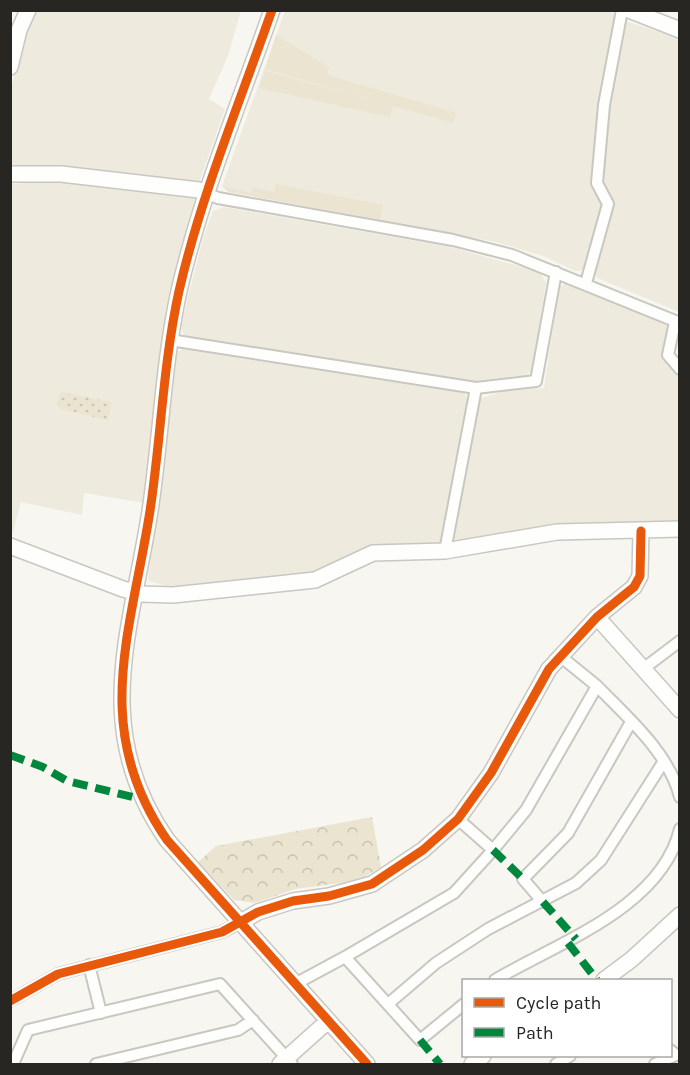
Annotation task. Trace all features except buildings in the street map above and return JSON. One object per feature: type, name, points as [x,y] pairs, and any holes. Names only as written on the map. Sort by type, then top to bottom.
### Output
[{"type":"street","points":[[10,67],[19,30],[28,10]]},
{"type":"street","points":[[272,10],[186,263],[170,340],[150,509],[121,685],[120,710],[124,748],[132,775],[141,799],[166,840],[367,1065]]},
{"type":"street","points":[[586,283],[608,204],[597,183],[604,105],[622,10]]},
{"type":"street","points":[[629,10],[680,30]]},
{"type":"street","points":[[10,174],[61,174],[199,190],[218,198],[453,240],[512,255],[586,283],[677,322],[668,356],[680,369]]},
{"type":"street","points":[[170,340],[476,388],[536,381],[556,272]]},
{"type":"street","points":[[446,551],[476,388]]},
{"type":"street","points":[[10,546],[135,592],[172,595],[315,580],[373,553],[446,551],[557,532],[680,529]]},
{"type":"street","points":[[10,1001],[58,974],[222,932],[258,912],[293,901],[329,896],[372,884],[423,850],[458,819],[491,773],[532,697],[560,656],[597,616],[634,587],[640,576],[641,531]]},
{"type":"street","points":[[597,616],[678,706]]},
{"type":"street","points":[[643,669],[680,641]]},
{"type":"street","points":[[560,656],[597,686],[631,722],[664,761],[676,781],[680,797]]},
{"type":"street","points":[[295,984],[454,893],[494,850],[526,810],[597,686]]},
{"type":"street","points":[[543,902],[523,879],[568,833],[631,722]]},
{"type":"street","points":[[388,1004],[436,963],[470,940],[576,883],[601,860],[664,761]]},
{"type":"street","points":[[458,819],[494,850]]},
{"type":"street","points":[[499,979],[576,939],[621,907],[661,872],[675,846],[680,829]]},
{"type":"street","points":[[607,979],[632,960],[680,915]]},
{"type":"street","points":[[345,957],[420,1040],[462,1006]]},
{"type":"street","points":[[89,965],[101,1012]]},
{"type":"street","points":[[13,1065],[28,1030],[220,984],[253,1020],[286,1063],[328,1022]]},
{"type":"street","points":[[96,1065],[238,1030],[253,1020]]},
{"type":"street","points":[[656,1065],[672,1057]]},
{"type":"shaded area","points":[[601,10],[617,14],[610,38],[594,164],[593,189],[602,195],[603,204],[585,271],[575,271],[546,257],[496,242],[229,192],[222,186],[285,11]]},
{"type":"shaded area","points":[[34,11],[241,11],[228,56],[209,99],[225,109],[200,180],[195,184],[11,166],[11,90],[26,22]]},
{"type":"shaded area","points":[[625,21],[679,38],[679,312],[597,278],[594,273],[612,204],[609,191],[603,184],[610,107]]},
{"type":"shaded area","points":[[59,181],[203,199],[164,336],[144,503],[84,493],[82,515],[21,502],[11,539],[10,184]]},
{"type":"shaded area","points":[[224,207],[450,247],[540,272],[546,283],[532,370],[526,375],[474,381],[185,336],[180,328],[204,235],[213,211]]},
{"type":"shaded area","points":[[567,283],[585,288],[668,324],[671,331],[663,358],[679,374],[679,521],[451,543],[478,399],[505,391],[544,388],[559,287]]},
{"type":"shaded area","points":[[182,349],[464,393],[469,401],[443,540],[439,544],[363,548],[320,572],[176,588],[148,581],[175,354]]},
{"type":"green space","points":[[276,35],[329,67],[327,75],[457,113],[453,123],[393,106],[390,117],[259,88],[265,71],[390,105],[265,69]]},
{"type":"green space","points":[[276,184],[383,205],[380,219],[229,192],[222,186],[251,193],[253,187],[274,192]]},
{"type":"green space","points":[[61,392],[111,402],[108,420],[60,409],[57,403]]},
{"type":"green space","points":[[372,817],[381,867],[364,877],[341,883],[295,889],[255,903],[234,900],[198,862],[216,846]]},
{"type":"marked path","points":[[10,755],[43,767],[67,781],[141,799]]},
{"type":"marked path","points":[[493,850],[523,879]]},
{"type":"marked path","points":[[543,902],[576,939]]},
{"type":"marked path","points":[[568,943],[596,979]]},
{"type":"marked path","points":[[420,1040],[440,1064]]},
{"type":"cycle path","points":[[272,10],[198,220],[179,291],[169,346],[150,511],[127,639],[122,679],[123,719],[129,759],[143,799],[167,840],[367,1064]]},
{"type":"cycle path","points":[[10,1001],[58,974],[222,932],[258,912],[293,901],[329,896],[372,884],[423,850],[458,819],[491,773],[549,669],[597,617],[634,587],[640,576],[641,531]]}]
